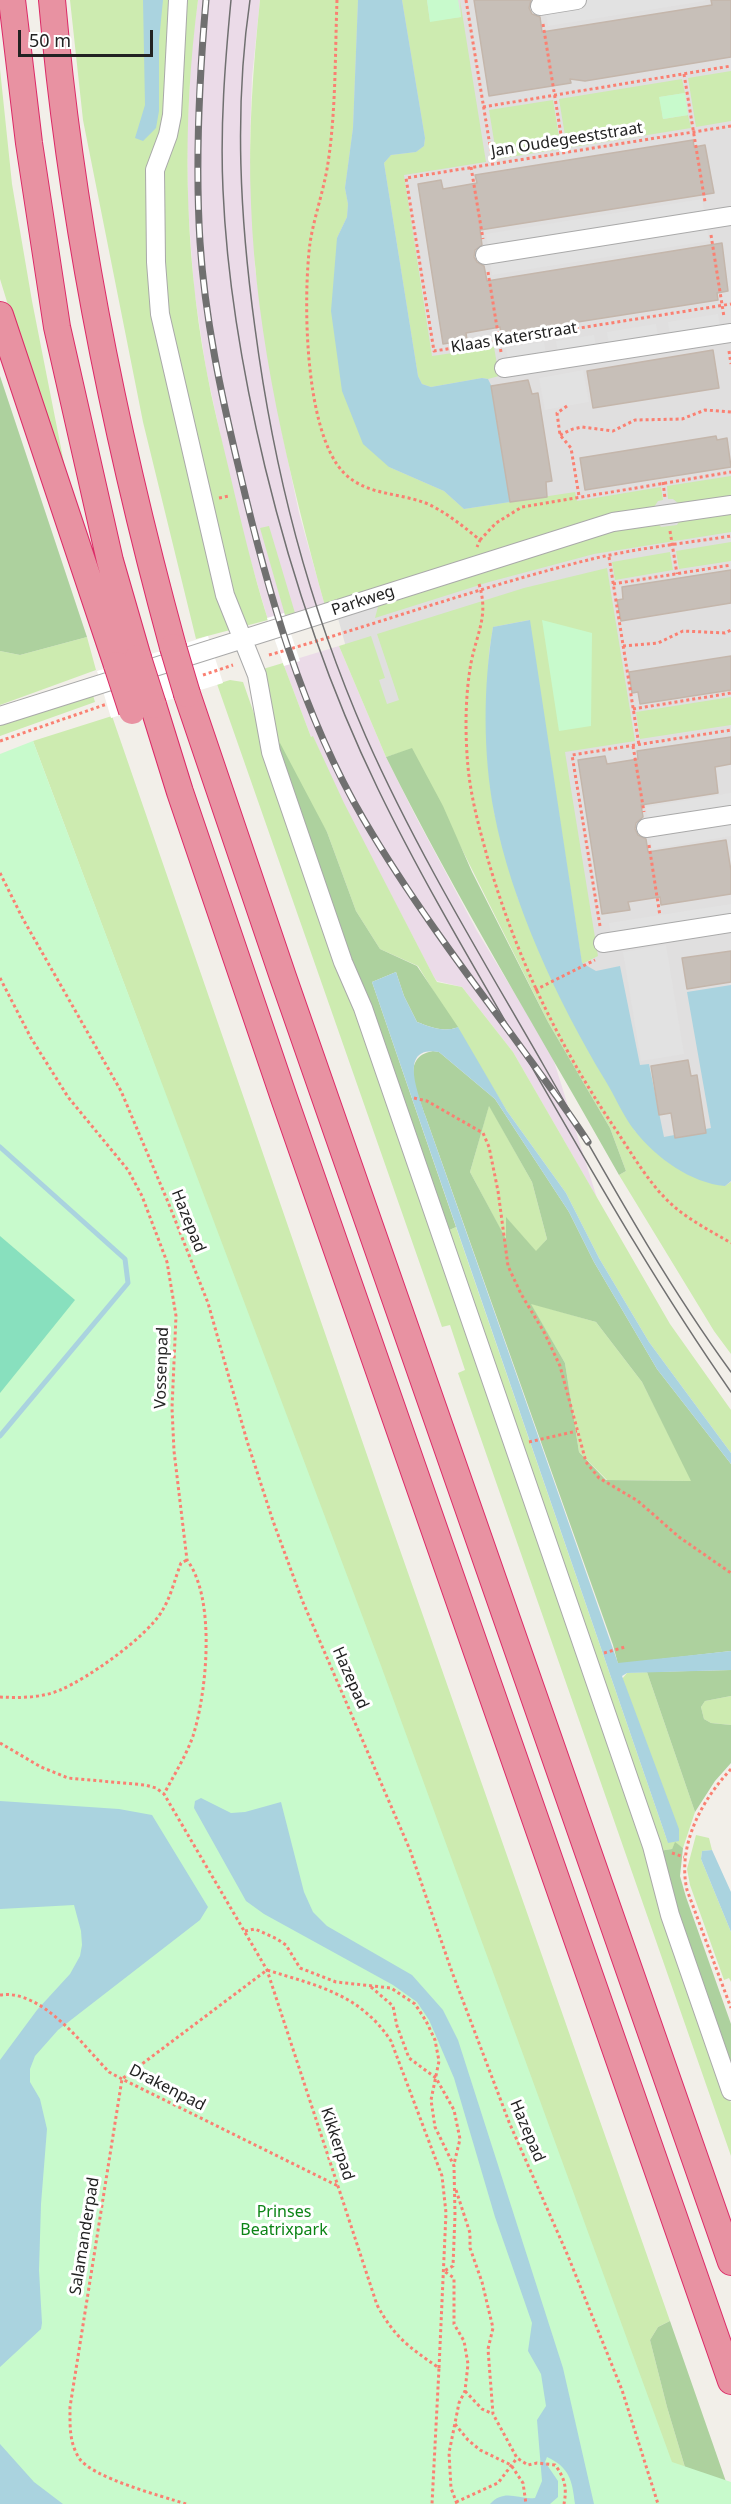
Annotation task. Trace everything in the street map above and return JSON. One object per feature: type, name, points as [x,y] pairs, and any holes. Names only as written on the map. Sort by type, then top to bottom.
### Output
[{"type":"highway","points":[[12,0],[28,143],[57,327],[110,561],[127,662]]},
{"type":"highway","points":[[52,0],[66,136],[95,316],[120,439],[173,647],[191,685],[260,911],[731,2262]]},
{"type":"highway","points":[[0,315],[142,708],[180,792],[284,1098],[731,2381]]},
{"type":"street","points":[[178,0],[172,115],[168,135],[155,170],[156,262],[160,314],[225,595],[261,687],[271,752],[343,962],[363,1008],[394,1096],[560,1575],[652,1846],[670,1915],[731,2091]]},
{"type":"street","points":[[540,6],[577,0]]},
{"type":"street","points":[[485,255],[731,216]]},
{"type":"street","name":"Klaas Katerstraat","points":[[504,368],[731,333]]},
{"type":"street","name":"Parkweg","points":[[0,716],[613,522],[731,505]]},
{"type":"street","points":[[646,828],[731,815]]},
{"type":"street","points":[[603,943],[731,923]]},
{"type":"path","points":[[337,0],[334,94],[328,164],[310,244],[309,265],[307,318],[317,420],[327,448],[343,472],[359,484],[383,494],[408,497],[427,504],[453,518],[480,540]]},
{"type":"path","points":[[465,0],[493,164]]},
{"type":"path","points":[[540,6],[564,153]]},
{"type":"path","points":[[483,107],[731,66]]},
{"type":"path","name":"Jan Oudegeeststraat","points":[[406,178],[731,126]]},
{"type":"path","name":"Klaas Katerstraat","points":[[406,178],[434,351],[731,304]]},
{"type":"path","points":[[567,406],[556,413],[560,435],[571,448],[579,496]]},
{"type":"path","points":[[560,435],[573,429],[613,431],[635,420],[682,419],[705,411],[731,412]]},
{"type":"path","points":[[731,472],[522,507],[496,523],[480,540],[471,557],[485,609],[471,664],[466,724],[468,767],[476,816],[512,935],[535,990],[603,1111],[649,1180],[686,1217],[731,1243]]},
{"type":"path","points":[[222,498],[229,496]]},
{"type":"path","name":"Parkweg","points":[[191,685],[250,660],[481,590],[609,556],[731,536]]},
{"type":"path","points":[[609,556],[639,745]]},
{"type":"path","points":[[614,584],[731,565]]},
{"type":"path","points":[[623,646],[658,643],[682,631],[725,633],[731,630]]},
{"type":"path","points":[[633,709],[731,693]]},
{"type":"path","points":[[0,741],[108,704]]},
{"type":"path","points":[[603,943],[572,755],[731,730]]},
{"type":"path","points":[[633,746],[634,752]]},
{"type":"path","name":"Hazepad","points":[[0,873],[23,920],[121,1092],[168,1202],[208,1303],[247,1441],[298,1590],[410,1850],[452,1972],[509,2122],[568,2256],[622,2390],[658,2504]]},
{"type":"path","points":[[535,990],[592,961]]},
{"type":"path","name":"Vossenpad","points":[[0,978],[31,1038],[68,1097],[128,1170],[146,1205],[167,1263],[176,1316],[172,1408],[174,1451],[187,1560],[194,1568],[202,1597],[206,1672],[192,1737],[164,1794]]},
{"type":"path","points":[[405,1097],[427,1101],[483,1133],[498,1191],[508,1266],[560,1365],[586,1462],[599,1478],[638,1501],[679,1537],[731,1573]]},
{"type":"path","points":[[523,1443],[577,1431]]},
{"type":"path","points":[[0,1698],[41,1696],[60,1690],[94,1671],[152,1625],[163,1610],[181,1563],[187,1560]]},
{"type":"path","points":[[601,1654],[625,1647]]},
{"type":"path","points":[[0,1743],[41,1767],[68,1778],[145,1785],[156,1788],[164,1794]]},
{"type":"path","points":[[731,1769],[703,1804],[684,1857],[687,1890],[731,2008]]},
{"type":"path","name":"Kikkerpad","points":[[164,1794],[267,1970],[377,2305],[390,2329],[408,2347],[439,2368]]},
{"type":"path","points":[[245,1931],[255,1929],[286,1945],[300,1968],[336,1982],[344,1981],[391,1988],[415,2004],[435,2040],[439,2061],[431,2100],[435,2127],[454,2166]]},
{"type":"path","points":[[122,2079],[267,1970],[347,1998],[368,2012],[381,2025],[391,2041],[442,2176],[446,2213],[432,2504]]},
{"type":"path","points":[[369,1986],[388,1999],[393,2006],[397,2026],[409,2058],[436,2078],[454,2110],[459,2139],[454,2166],[455,2251],[453,2266],[444,2271]]},
{"type":"path","name":"Drakenpad","points":[[0,1995],[23,1996],[39,2004],[109,2072],[338,2186]]},
{"type":"path","name":"Salamanderpad","points":[[122,2079],[70,2407],[70,2430],[80,2460],[91,2468],[111,2478],[186,2504]]},
{"type":"path","points":[[454,2186],[470,2233],[470,2248],[482,2282],[493,2328],[488,2349],[493,2414],[517,2458],[528,2465],[537,2463],[555,2465],[564,2476],[567,2491],[564,2504]]},
{"type":"path","points":[[444,2271],[454,2278],[454,2324],[464,2341],[468,2364],[465,2391],[459,2403],[449,2453],[449,2474],[456,2503],[498,2483],[517,2458]]},
{"type":"path","points":[[465,2391],[482,2409],[493,2414]]},
{"type":"path","points":[[455,2424],[480,2450],[511,2465],[523,2483],[526,2504]]},
{"type":"shaded area","points":[[198,0],[260,0],[252,77],[250,137],[255,268],[279,418],[299,513],[325,606],[268,620],[239,521],[206,369],[194,289],[188,207],[187,137],[191,52]]},
{"type":"shaded area","points":[[260,0],[731,0],[731,1291],[347,651],[301,483]]},
{"type":"shaded area","points":[[544,0],[705,0],[705,1],[548,26]]},
{"type":"shaded area","points":[[702,199],[709,241],[492,275],[486,234]]},
{"type":"shaded area","points":[[718,314],[720,327],[670,335],[668,322]]},
{"type":"shaded area","points":[[656,324],[658,337],[609,345],[607,332]]},
{"type":"shaded area","points":[[594,335],[596,347],[558,353],[556,341]]},
{"type":"shaded area","points":[[544,342],[546,354],[508,360],[506,348]]},
{"type":"shaded area","points":[[583,370],[589,402],[545,410],[539,378]]},
{"type":"shaded area","points":[[339,646],[386,757],[416,817],[477,931],[552,1055],[597,1198],[513,1052],[462,987],[437,981],[434,977],[311,737],[283,663]]},
{"type":"shaded area","points":[[731,793],[731,836],[652,849],[646,807]]},
{"type":"shaded area","points":[[731,904],[731,918],[611,937],[609,923]]},
{"type":"shaded area","points":[[666,945],[684,1054],[641,1061],[623,952]]},
{"type":"green space","points":[[70,0],[198,0],[189,92],[188,138],[193,276],[211,394],[247,545],[268,620],[196,639],[143,422],[83,120]]},
{"type":"green space","points":[[260,0],[358,0],[353,128],[345,188],[348,204],[347,217],[337,238],[389,467],[444,491],[464,509],[575,492],[577,501],[661,487],[663,500],[658,501],[654,507],[325,606],[276,407],[254,255],[250,178],[251,127]]},
{"type":"green space","points":[[402,0],[427,0],[430,21],[461,17],[460,0],[486,162],[404,175],[432,356],[494,347],[499,376],[488,379],[482,378],[431,387],[422,384],[418,376],[384,163],[391,155],[416,152],[424,146],[425,138]]},
{"type":"green space","points":[[427,0],[458,0],[461,17],[430,22]]},
{"type":"green space","points":[[0,69],[12,184],[32,301],[77,529],[0,279]]},
{"type":"green space","points":[[731,71],[731,121],[696,127],[688,78]]},
{"type":"green space","points":[[682,79],[685,93],[660,97],[663,119],[688,115],[691,128],[567,148],[559,99]]},
{"type":"green space","points":[[685,93],[688,115],[663,119],[659,97]]},
{"type":"green space","points":[[553,100],[561,149],[497,159],[489,110]]},
{"type":"green space","points":[[0,376],[87,637],[20,655],[0,651]]},
{"type":"green space","points":[[731,476],[731,498],[679,504],[673,499],[668,499],[667,486]]},
{"type":"green space","points":[[731,511],[731,532],[594,554],[489,582],[375,618],[379,603],[628,526],[656,521],[661,527],[677,525],[681,518]]},
{"type":"green space","points":[[269,526],[295,613],[285,615],[260,528]]},
{"type":"green space","points":[[731,542],[731,561],[679,569],[676,551]]},
{"type":"green space","points":[[670,552],[673,570],[615,580],[612,562]]},
{"type":"green space","points":[[607,568],[635,741],[565,752],[598,956],[582,964],[529,620],[493,627],[489,652],[486,722],[494,812],[518,899],[635,1131],[725,1186],[731,1182],[731,1354],[714,1331],[619,1175],[626,1171],[610,1128],[548,1022],[412,749],[386,757],[339,646],[371,636],[385,678],[379,680],[387,704],[399,700],[377,634],[524,588]]},
{"type":"green space","points":[[542,620],[592,633],[591,726],[559,731]]},
{"type":"green space","points":[[87,637],[96,670],[0,705],[0,651],[20,655]]},
{"type":"green space","points":[[283,663],[311,737],[313,736],[344,803],[434,977],[437,982],[462,987],[513,1052],[670,1324],[731,1410],[731,1453],[649,1342],[599,1258],[566,1193],[507,1111],[418,966],[380,949],[356,911],[327,832],[275,751],[263,669]]},
{"type":"green space","points":[[230,680],[243,682],[614,1742],[665,1916],[731,2103],[731,2156],[458,1373],[465,1370],[450,1325],[442,1327],[217,684]]},
{"type":"green space","points":[[92,692],[95,702],[0,736],[0,724]]},
{"type":"green space","points":[[731,697],[731,725],[640,739],[636,712]]},
{"type":"green space","points":[[112,716],[386,1510],[670,2321],[658,2327],[650,2340],[696,2504],[664,2504],[150,1053],[33,741]]},
{"type":"green space","name":"Prinses Beatrixpark","points":[[33,741],[380,1663],[672,2462],[731,2482],[731,2504],[0,2504],[0,754]]},
{"type":"green space","points":[[280,743],[327,832],[356,911],[380,949],[417,966],[458,1027],[442,1029],[417,1022],[404,996],[396,972],[372,982],[456,1227],[445,1232],[275,751]]},
{"type":"green space","points":[[412,748],[443,806],[472,872],[548,1022],[610,1128],[626,1171],[619,1175],[470,915],[386,757]]},
{"type":"green space","points":[[433,1051],[439,1052],[495,1099],[569,1212],[594,1262],[657,1369],[731,1464],[731,1651],[618,1664],[415,1087],[416,1060]],"holes":[[[489,1106],[532,1182],[547,1239],[536,1251],[506,1217],[506,1239],[470,1172]],[[531,1304],[596,1322],[642,1382],[691,1481],[606,1480],[579,1452],[565,1363]]]},
{"type":"green space","points":[[489,1105],[532,1182],[547,1239],[536,1252],[506,1218],[506,1240],[470,1172]]},
{"type":"green space","points":[[456,1227],[668,1843],[622,1679],[627,1673],[647,1672],[695,1812],[683,1848],[675,1843],[672,1849],[659,1851],[445,1232]]},
{"type":"green space","points":[[0,1236],[75,1300],[0,1393]]},
{"type":"green space","points":[[530,1303],[596,1322],[642,1382],[692,1481],[607,1480],[579,1452],[565,1363]]},
{"type":"green space","points":[[731,1670],[731,1696],[705,1701],[701,1707],[704,1719],[711,1723],[731,1725],[731,1763],[715,1781],[695,1812],[647,1672]]},
{"type":"green space","points":[[731,1696],[731,1725],[711,1723],[704,1719],[701,1707],[705,1701]]},
{"type":"green space","points":[[696,1835],[709,1838],[712,1850],[702,1851],[701,1859],[731,1932],[731,1982],[729,1978],[724,1980],[690,1885],[687,1869]]},
{"type":"green space","points":[[675,1842],[683,1848],[680,1876],[731,2024],[731,2067],[679,1922],[659,1851],[672,1849]]},
{"type":"green space","points":[[670,2321],[731,2496],[731,2504],[696,2504],[650,2340],[658,2327]]},
{"type":"water","points":[[143,0],[163,0],[159,41],[159,111],[156,128],[143,141],[135,138],[145,105]]},
{"type":"water","points":[[358,0],[402,0],[425,138],[424,146],[416,152],[391,155],[384,163],[418,376],[422,384],[431,387],[482,378],[488,379],[491,385],[510,502],[464,509],[444,491],[389,467],[363,444],[342,391],[331,311],[337,238],[347,217],[348,204],[345,188],[353,128]]},
{"type":"water","points":[[530,620],[582,963],[596,971],[620,966],[640,1065],[649,1064],[664,1137],[711,1128],[687,992],[731,985],[731,1181],[725,1186],[700,1180],[675,1168],[653,1151],[631,1125],[570,1018],[524,916],[502,846],[490,790],[486,743],[486,696],[493,627]]},
{"type":"water","points":[[396,972],[404,996],[417,1022],[442,1029],[458,1027],[507,1111],[566,1193],[599,1258],[649,1342],[731,1453],[731,1464],[657,1369],[594,1262],[569,1212],[495,1099],[439,1052],[426,1052],[418,1056],[414,1073],[425,1115],[618,1663],[731,1651],[731,1670],[627,1673],[622,1676],[679,1829],[679,1841],[668,1843],[372,982]]},
{"type":"water","points":[[201,1798],[231,1813],[245,1812],[281,1802],[304,1892],[313,1912],[327,1926],[412,1975],[443,2010],[458,2040],[563,2368],[594,2504],[575,2504],[573,2488],[565,2470],[547,2457],[545,2462],[558,2481],[558,2497],[550,2504],[490,2504],[506,2496],[535,2498],[542,2481],[537,2420],[546,2406],[541,2374],[528,2351],[532,2323],[495,2217],[454,2078],[429,2020],[417,2002],[393,1985],[264,1914],[246,1901],[194,1808],[195,1801]]},
{"type":"water","points":[[0,1801],[119,1809],[152,1815],[208,1907],[200,1920],[58,2030],[35,2056],[30,2069],[30,2082],[40,2099],[47,2129],[39,2270],[42,2323],[41,2329],[0,2367],[0,2060],[37,2010],[70,1974],[80,1956],[82,1945],[74,1905],[0,1909]]},
{"type":"water","points":[[712,1850],[731,1892],[731,1932],[701,1859],[702,1851]]},
{"type":"water","points":[[0,2444],[34,2482],[63,2504],[0,2504]]},
{"type":"pier","points":[[284,613],[300,661],[284,666],[267,618]]},
{"type":"pier","points":[[208,636],[223,683],[111,718],[97,671]]},
{"type":"building","points":[[474,0],[531,0],[529,8],[532,14],[540,17],[542,32],[712,5],[711,0],[731,0],[731,57],[585,81],[570,79],[571,83],[489,96]]},
{"type":"building","points":[[693,140],[694,147],[705,145],[714,193],[480,230],[482,245],[475,250],[474,257],[484,266],[487,281],[722,243],[728,291],[717,293],[718,300],[501,334],[500,327],[466,333],[467,340],[443,344],[418,184],[441,180],[443,189],[477,183],[475,175]]},
{"type":"building","points":[[713,350],[719,388],[593,408],[587,371]]},
{"type":"building","points":[[528,380],[532,394],[538,393],[552,481],[546,482],[547,497],[510,502],[491,386]]},
{"type":"building","points":[[716,436],[717,440],[727,438],[731,467],[585,490],[580,458]]},
{"type":"building","points":[[731,570],[731,603],[621,621],[617,600],[623,599],[622,587]]},
{"type":"building","points":[[731,656],[731,690],[640,704],[638,692],[632,693],[629,672]]},
{"type":"building","points":[[731,737],[731,764],[715,767],[718,793],[641,805],[643,817],[636,823],[635,829],[638,835],[646,839],[648,852],[726,840],[731,871],[731,894],[661,905],[660,897],[628,902],[630,910],[602,914],[578,760],[605,756],[607,764],[638,759],[637,751]]},
{"type":"building","points":[[731,951],[731,982],[687,989],[682,958]]},
{"type":"building","points":[[688,1060],[691,1076],[697,1075],[706,1133],[675,1138],[671,1113],[659,1115],[651,1066]]},
{"type":"waterway","points":[[0,1147],[125,1259],[128,1283],[0,1436]]},
{"type":"tram line","points":[[231,0],[224,95],[222,166],[232,295],[243,364],[265,467],[299,591],[327,671],[378,789],[432,893],[626,1229],[731,1392]]},
{"type":"tram line","points":[[250,0],[245,41],[241,123],[243,205],[250,287],[263,381],[283,486],[310,587],[327,637],[366,737],[407,822],[451,904],[633,1222],[705,1336],[731,1372]]},
{"type":"railway","points":[[206,0],[198,151],[202,271],[220,385],[239,469],[261,559],[288,649],[304,693],[342,779],[381,848],[435,929],[588,1142]]}]
